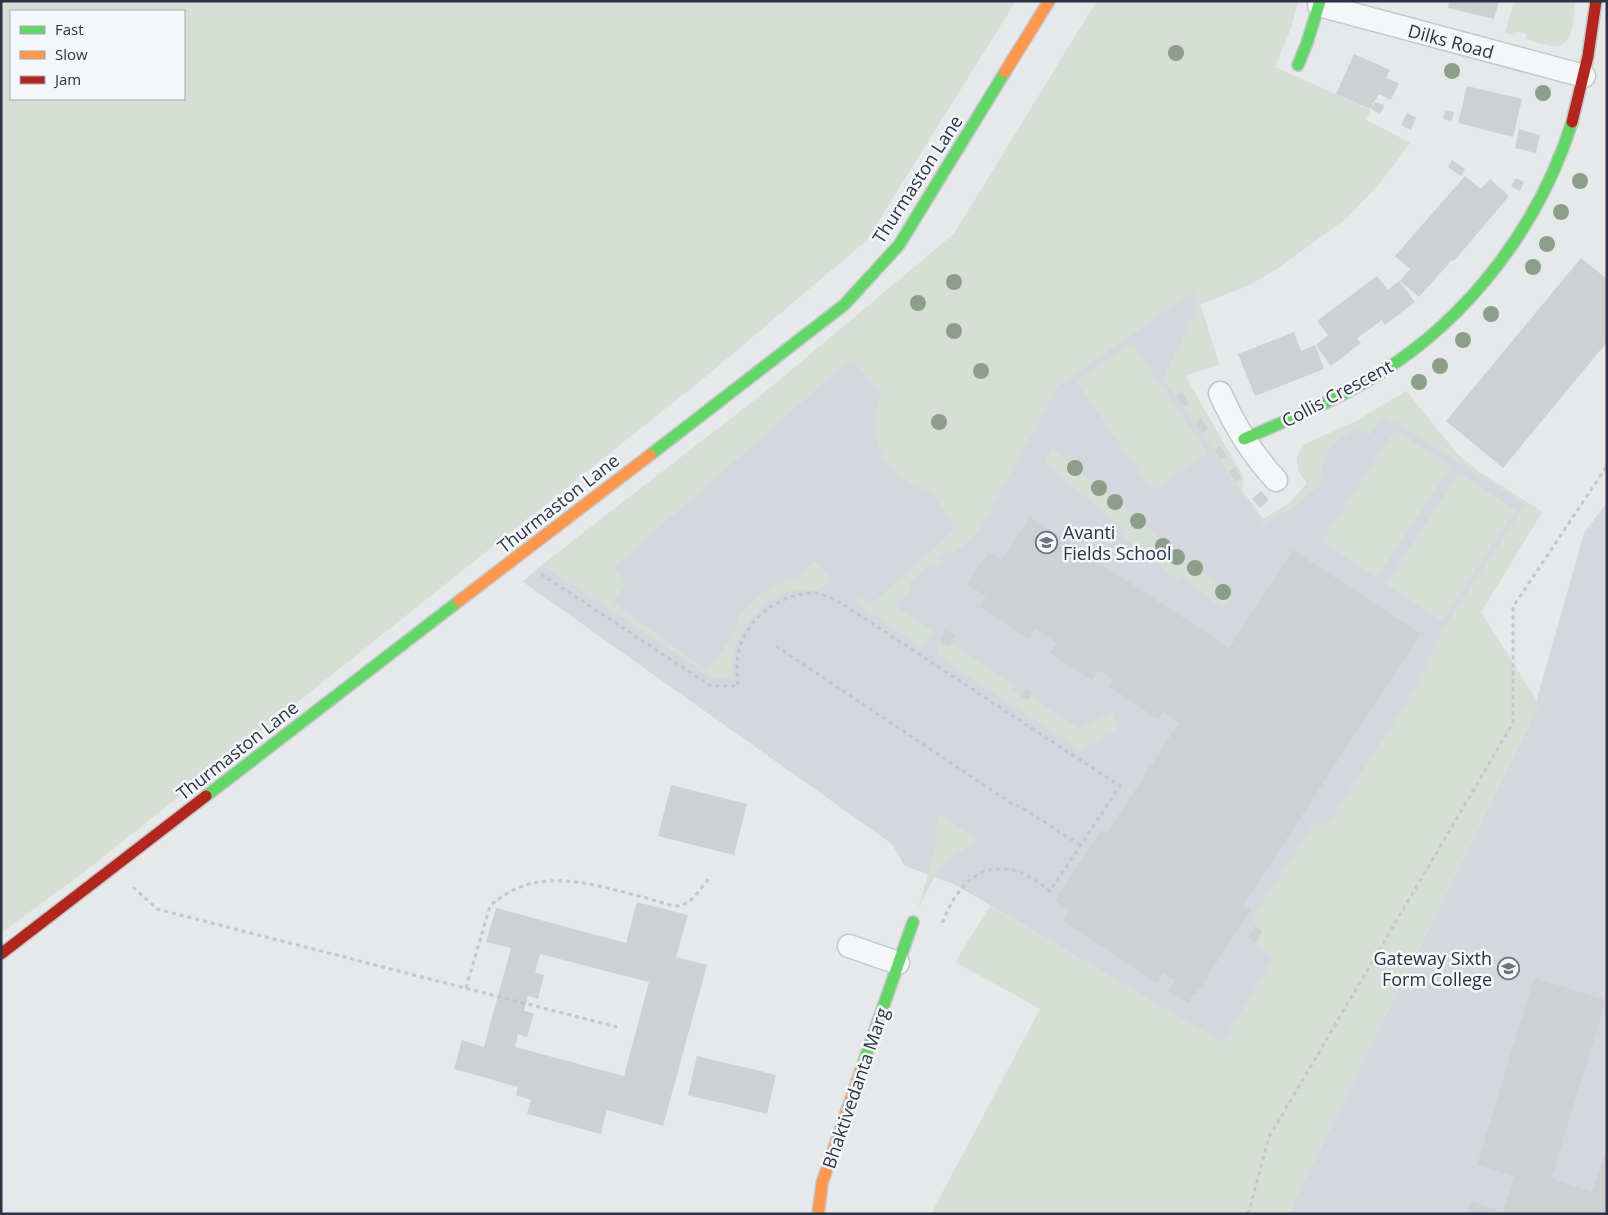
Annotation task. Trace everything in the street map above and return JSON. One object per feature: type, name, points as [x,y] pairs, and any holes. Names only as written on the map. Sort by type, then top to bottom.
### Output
[{"type":"street","name":"Thurmaston Lane","points":[[1,954],[844,305],[899,245],[1049,1]]},
{"type":"street","name":"Collis Crescent","points":[[1244,439],[1324,404],[1373,377],[1432,336],[1459,310],[1500,263],[1540,202],[1560,158],[1584,76],[1590,48],[1596,1]]},
{"type":"street","name":"Dilks Road","points":[[1319,3],[1584,76]]},
{"type":"street","points":[[1298,65],[1319,3]]},
{"type":"street","points":[[1220,393],[1244,439],[1276,480]]},
{"type":"street","name":"Bhaktivedanta Marg","points":[[818,1214],[818,1200],[828,1166],[913,922]]},
{"type":"street","points":[[849,946],[898,963]]},
{"type":"path","points":[[1248,1214],[1269,1137],[1513,723],[1513,608],[1607,466]]},
{"type":"path","points":[[516,558],[711,686],[738,686],[737,663],[742,641],[751,625],[774,604],[795,596],[818,593],[841,603],[1120,786],[1050,891],[1021,873],[1003,869],[976,876],[960,888]]},
{"type":"path","points":[[776,646],[1014,805],[1021,806],[1080,845]]},
{"type":"path","points":[[113,868],[157,909],[617,1027]]},
{"type":"path","points":[[466,988],[490,906],[500,897],[520,887],[540,881],[563,880],[678,906],[693,899],[711,876]]},
{"type":"shaded area","points":[[1,1],[1016,1],[866,241],[704,378],[83,873],[1,933]]},
{"type":"shaded area","points":[[1097,1],[1298,1],[1290,30],[1275,67],[1370,110],[1366,120],[1410,143],[1382,180],[1348,217],[1278,268],[1247,286],[1200,303],[1219,364],[1185,376],[1243,477],[1242,490],[1263,520],[1290,503],[1307,483],[1298,465],[1303,445],[1355,422],[1406,391],[1458,455],[1478,471],[1542,512],[1481,612],[1539,704],[1288,1214],[931,1214],[1040,1009],[955,962],[990,906],[1223,1042],[1273,958],[1259,948],[1258,939],[1262,932],[1255,926],[1255,913],[1312,827],[1318,822],[1328,824],[1415,689],[1442,630],[1525,505],[1395,421],[1393,424],[1382,417],[1370,435],[1357,430],[1338,440],[1325,457],[1321,473],[1322,483],[1297,505],[1264,525],[1163,378],[1199,304],[1193,292],[1058,386],[979,532],[952,555],[948,550],[938,558],[942,563],[935,569],[931,564],[908,584],[912,590],[894,605],[933,631],[925,645],[920,646],[855,602],[858,595],[869,606],[955,529],[932,492],[915,486],[902,477],[891,467],[883,455],[877,442],[875,427],[881,394],[851,359],[613,568],[627,583],[613,602],[707,671],[731,638],[741,614],[754,599],[774,586],[798,576],[815,561],[831,579],[819,589],[792,591],[778,596],[756,613],[740,636],[735,649],[732,677],[714,678],[542,565],[769,389],[954,234]]},
{"type":"shaded area","name":"Avanti Fields School","points":[[1298,1],[1290,30],[1275,67],[1370,110],[1366,120],[1410,143],[1382,180],[1348,217],[1278,268],[1247,286],[1200,304],[1219,364],[1185,376],[1243,477],[1242,490],[1263,519],[1290,503],[1307,483],[1299,472],[1297,458],[1303,445],[1355,422],[1406,391],[1458,455],[1478,471],[1542,512],[1223,1043],[954,884],[905,866],[892,844],[523,582],[542,565],[769,389],[954,234],[1092,9]]},
{"type":"shaded area","points":[[1514,1],[1575,1],[1574,20],[1567,40],[1563,44],[1553,46],[1525,39],[1527,34],[1516,31],[1515,36],[1505,33]]},
{"type":"shaded area","points":[[1132,343],[1208,453],[1152,491],[1076,381]]},
{"type":"shaded area","points":[[1395,430],[1451,466],[1377,578],[1322,541]]},
{"type":"shaded area","points":[[1052,448],[1233,597],[1222,609],[1181,575],[1177,580],[1121,535],[1125,530],[1044,463]]},
{"type":"shaded area","points":[[1459,473],[1516,510],[1442,621],[1386,584]]},
{"type":"shaded area","name":"Gateway Sixth Form College","points":[[1607,502],[1607,1214],[1288,1214],[1530,723],[1584,533]]},
{"type":"shaded area","points":[[939,642],[949,647],[952,643],[1014,685],[1011,689],[1028,700],[1031,697],[1079,729],[1113,711],[1118,730],[1080,750],[939,656],[936,651]]},
{"type":"shaded area","points":[[944,816],[974,837],[976,841],[953,856],[941,868],[918,909],[936,847],[937,818]]},
{"type":"building","points":[[1449,1],[1499,1],[1494,19],[1448,8]]},
{"type":"building","points":[[1354,54],[1390,70],[1386,78],[1399,83],[1391,100],[1379,94],[1370,109],[1336,94]]},
{"type":"building","points":[[1467,86],[1522,99],[1513,137],[1458,123]]},
{"type":"building","points":[[1375,102],[1384,105],[1380,114],[1371,109]]},
{"type":"building","points":[[1445,110],[1454,112],[1452,121],[1443,119]]},
{"type":"building","points":[[1407,113],[1416,118],[1411,130],[1401,125]]},
{"type":"building","points":[[1519,129],[1540,135],[1536,153],[1515,148]]},
{"type":"building","points":[[1452,160],[1465,169],[1461,176],[1448,167]]},
{"type":"building","points":[[1465,176],[1481,189],[1490,179],[1509,196],[1454,261],[1452,260],[1419,297],[1400,281],[1410,269],[1395,256]]},
{"type":"building","points":[[1516,178],[1524,182],[1520,191],[1511,186]]},
{"type":"building","points":[[1581,258],[1607,279],[1607,342],[1503,468],[1446,421]]},
{"type":"building","points":[[1377,276],[1388,290],[1399,281],[1415,302],[1385,325],[1382,320],[1357,338],[1361,343],[1331,366],[1316,345],[1328,335],[1317,321]]},
{"type":"building","points":[[1294,332],[1301,351],[1315,345],[1324,369],[1255,396],[1238,354]]},
{"type":"building","points":[[1182,392],[1189,403],[1184,407],[1176,396]]},
{"type":"building","points":[[1201,418],[1208,429],[1202,433],[1195,423]]},
{"type":"building","points":[[1220,446],[1227,456],[1221,460],[1214,450]]},
{"type":"building","points":[[1235,467],[1241,478],[1236,482],[1229,472]]},
{"type":"building","points":[[1261,491],[1269,500],[1260,508],[1252,499]]},
{"type":"building","points":[[1030,517],[1229,648],[1293,550],[1421,634],[1243,905],[1251,910],[1196,994],[1194,993],[1188,1003],[1168,990],[1175,980],[1164,973],[1157,983],[1063,921],[1069,911],[1055,901],[1101,830],[1106,834],[1179,723],[1163,712],[1158,719],[1110,687],[1113,679],[1099,670],[1092,680],[1050,653],[1056,643],[1036,629],[1029,639],[979,606],[986,596],[967,584],[989,552],[1002,560]]},
{"type":"building","points":[[945,630],[956,635],[950,647],[939,642]]},
{"type":"building","points":[[1026,689],[1033,694],[1028,700],[1021,696]]},
{"type":"building","points":[[671,785],[747,804],[734,855],[658,836]]},
{"type":"building","points":[[637,902],[688,915],[676,957],[707,965],[663,1126],[607,1110],[601,1134],[527,1114],[531,1100],[516,1095],[518,1087],[454,1069],[462,1040],[484,1047],[511,948],[486,942],[496,908],[626,943]],"holes":[[[540,954],[649,982],[624,1076],[515,1047],[518,1034],[527,1037],[534,1013],[524,1011],[528,996],[538,999],[544,975],[535,972]]]},
{"type":"building","points":[[1255,926],[1262,931],[1256,942],[1248,937]]},
{"type":"building","points":[[1534,978],[1606,1000],[1551,1179],[1592,1192],[1607,1146],[1607,1214],[1467,1214],[1470,1201],[1503,1212],[1514,1176],[1477,1165]]},
{"type":"building","points":[[697,1056],[776,1075],[767,1114],[688,1095]]},
{"type":"traffic: fast","points":[[1298,65],[1320,1]]},
{"type":"traffic: fast","points":[[650,455],[844,305],[899,245],[1005,72]]},
{"type":"traffic: fast","points":[[1244,439],[1313,409],[1364,383],[1413,350],[1444,324],[1498,264],[1521,231],[1541,196],[1558,160],[1572,122]]},
{"type":"traffic: fast","points":[[206,796],[459,601]]},
{"type":"traffic: fast","points":[[861,1070],[913,922]]},
{"type":"traffic: slow","points":[[1005,72],[1049,1]]},
{"type":"traffic: slow","points":[[459,601],[650,455]]},
{"type":"traffic: slow","points":[[818,1214],[822,1183],[861,1070]]},
{"type":"traffic: jam","points":[[1572,122],[1588,56],[1596,1]]},
{"type":"traffic: jam","points":[[1,954],[206,796]]},
{"type":"place","name":"Avanti Fields School","points":[[1047,542]]},
{"type":"place","name":"Gateway Sixth Form College","points":[[1508,968]]}]
